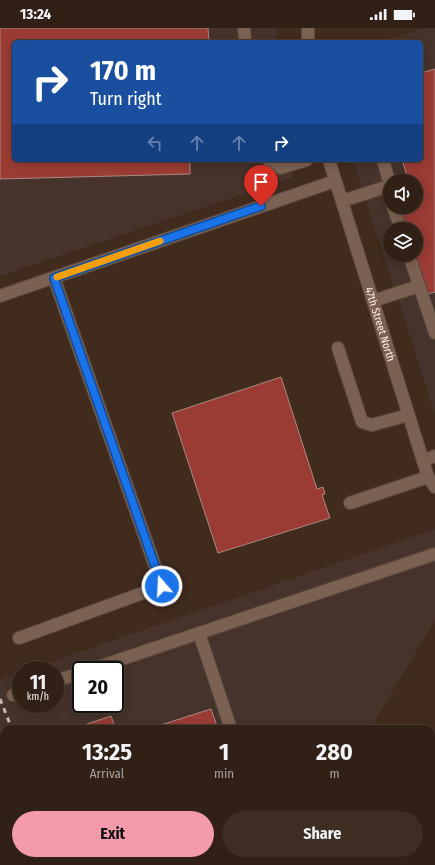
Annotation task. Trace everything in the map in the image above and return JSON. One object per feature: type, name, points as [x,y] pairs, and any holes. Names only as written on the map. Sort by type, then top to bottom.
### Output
[{"type":"street","points":[[244,28],[245,40]]},
{"type":"street","points":[[308,28],[308,40]]},
{"type":"street","points":[[271,162],[280,168],[300,162]]},
{"type":"street","name":"47th Street North","points":[[330,162],[428,477],[435,487]]},
{"type":"street","points":[[383,162],[386,174]]},
{"type":"street","points":[[0,296],[335,181]]},
{"type":"street","points":[[342,201],[383,192]]},
{"type":"street","points":[[411,262],[435,333]]},
{"type":"street","points":[[19,638],[162,586],[54,278]]},
{"type":"street","points":[[373,302],[419,286]]},
{"type":"street","points":[[338,348],[362,422],[372,425],[408,415]]},
{"type":"street","points":[[423,461],[435,456]]},
{"type":"street","points":[[350,503],[428,477]]},
{"type":"street","points":[[116,661],[435,554]]},
{"type":"street","points":[[198,633],[230,725]]},
{"type":"shaded area","points":[[0,28],[277,28],[275,40],[12,40],[12,162],[290,162],[292,178],[0,276]]},
{"type":"shaded area","points":[[424,28],[435,28],[435,414],[386,262],[423,262],[423,222],[383,222],[383,253],[354,162],[423,162],[423,40],[386,40]]},
{"type":"shaded area","points":[[435,529],[435,620],[372,725],[0,725],[0,680],[12,675],[12,713],[64,713],[64,661],[54,661]]},
{"type":"building","points":[[0,28],[208,28],[209,40],[12,40],[12,162],[190,162],[190,174],[0,179]]},
{"type":"building","points":[[435,69],[435,292],[428,294],[417,262],[423,262],[423,222],[405,222],[402,214],[423,214],[423,174],[407,174],[403,162],[423,162],[423,72]]},
{"type":"building","points":[[281,377],[317,489],[323,487],[325,494],[322,495],[330,518],[218,553],[172,413]]},
{"type":"building","points":[[211,709],[217,725],[161,725]]},
{"type":"building","points":[[111,716],[114,725],[84,725]]},
{"type":"railway","points":[[0,699],[10,725]]},
{"type":"slow traffic","points":[[57,277],[160,241]]},
{"type":"route","points":[[162,586],[54,278],[261,206]]}]
